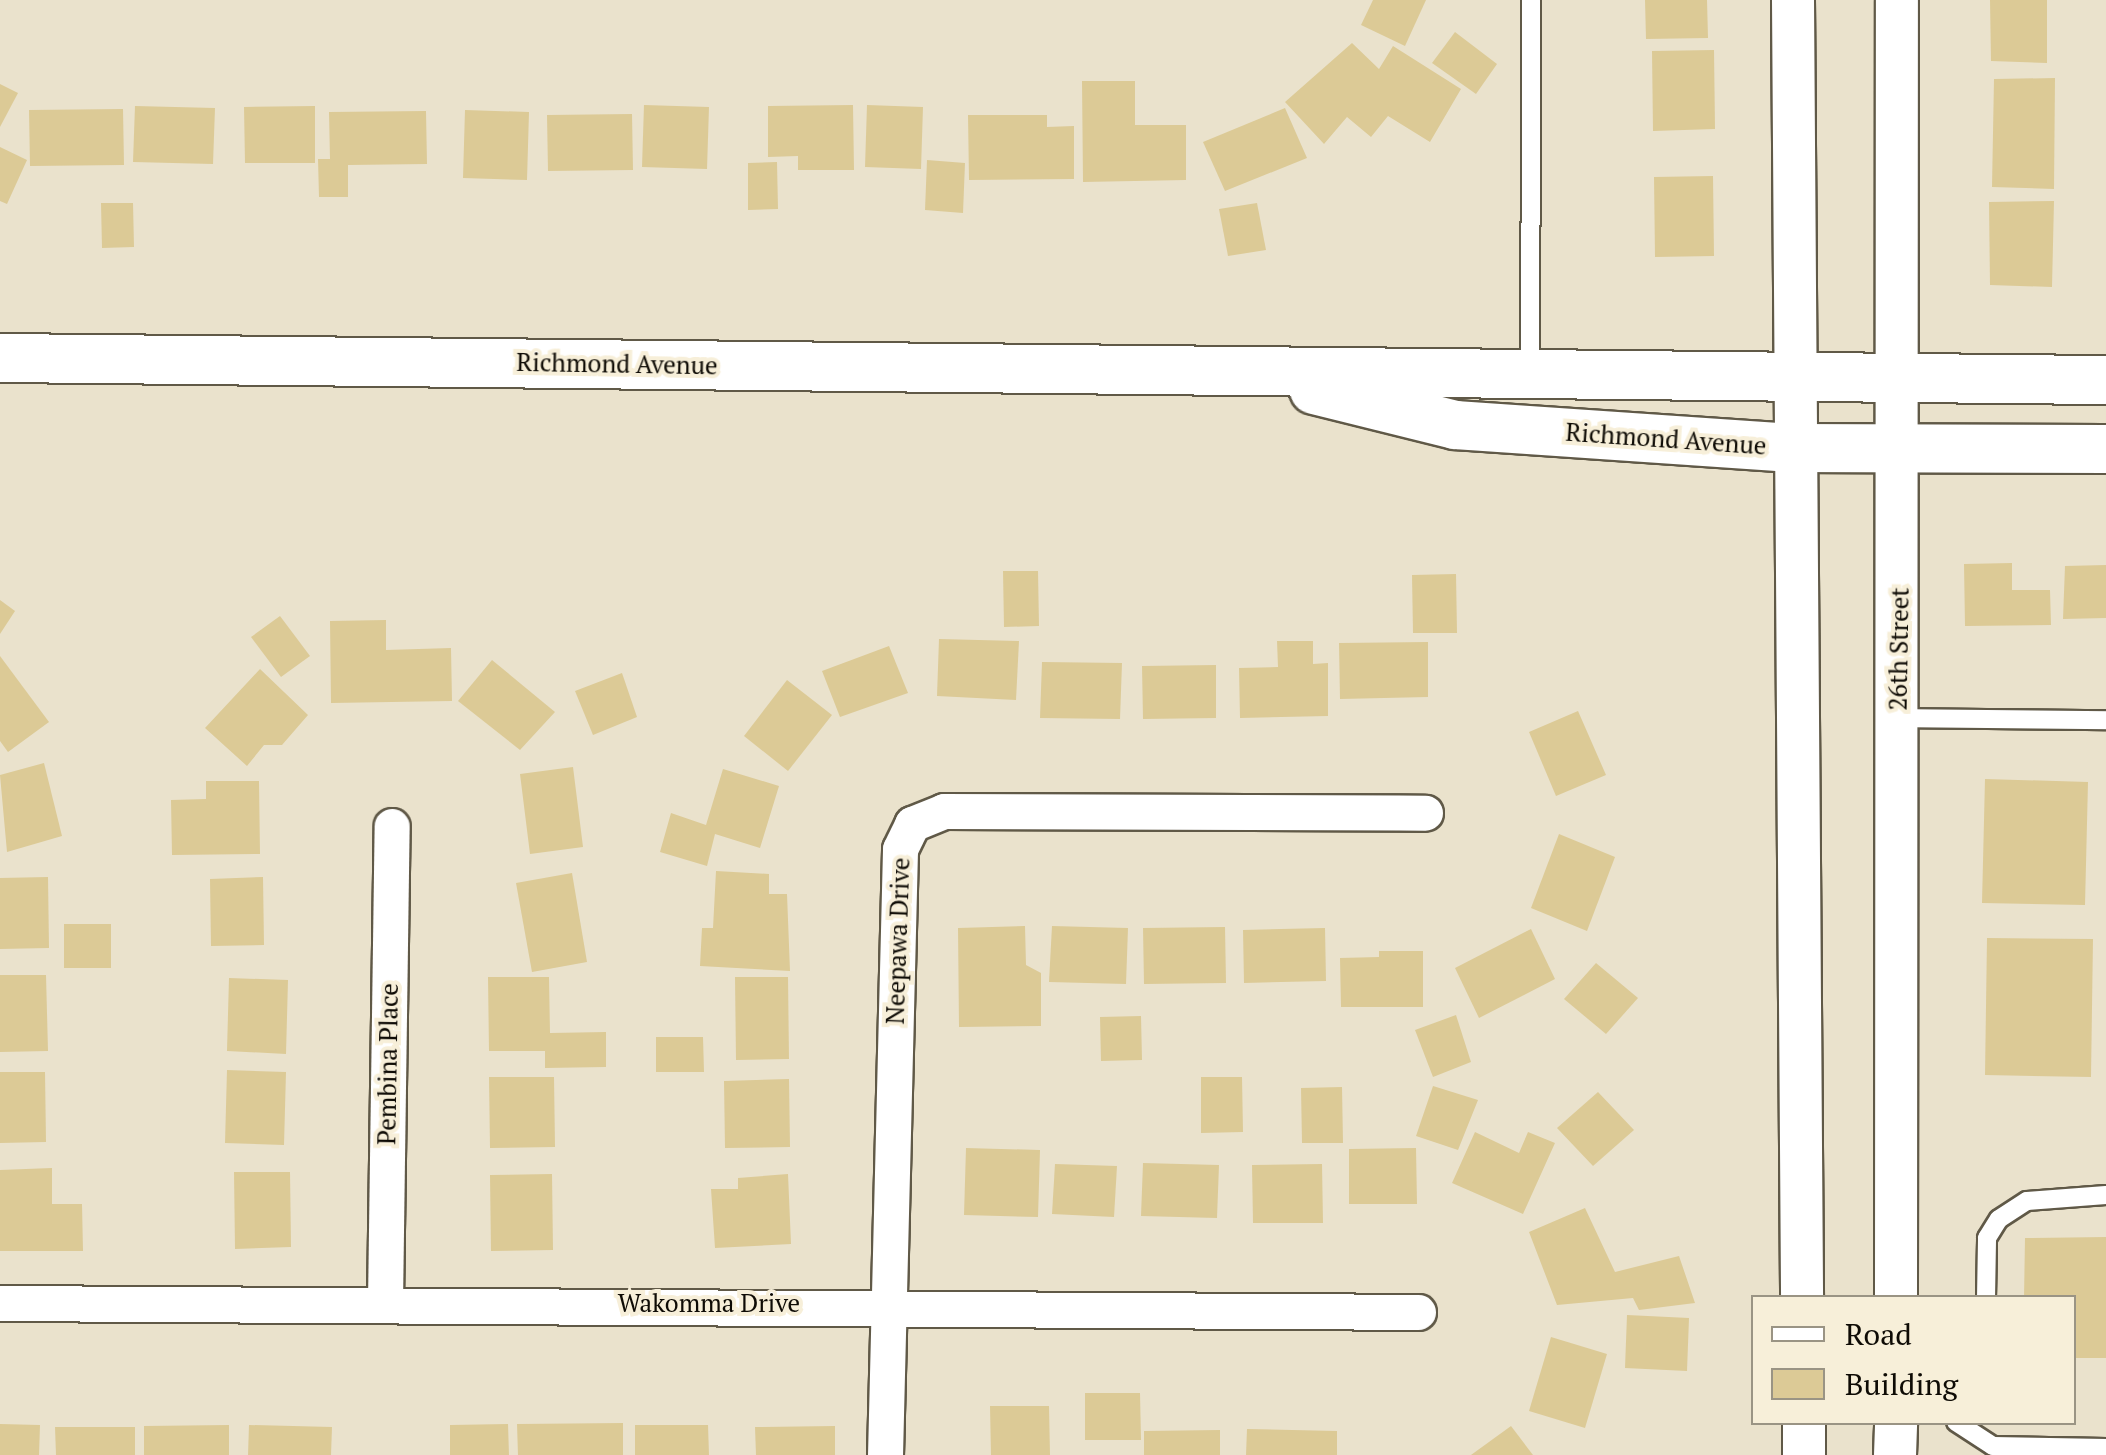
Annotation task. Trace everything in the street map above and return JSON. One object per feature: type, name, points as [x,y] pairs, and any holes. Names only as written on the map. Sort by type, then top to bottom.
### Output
[{"type":"main road","name":"Richmond Avenue","points":[[0,358],[1234,370],[1792,382],[2106,380]]},
{"type":"main road","name":"Richmond Avenue","points":[[1234,370],[1455,426],[1792,448],[2106,449]]},
{"type":"street","points":[[1793,0],[1792,448],[1802,1295]]},
{"type":"street","name":"26th Street","points":[[1896,1295],[1900,449],[1897,0]]},
{"type":"street","name":"Neepawa Drive","points":[[886,1455],[885,1304],[900,848],[912,824],[944,811],[1425,812]]},
{"type":"street","name":"Pembina Place","points":[[385,1302],[392,826]]},
{"type":"street","name":"Wakomma Drive","points":[[0,1303],[885,1304],[1418,1312]]},
{"type":"street","points":[[1804,1425],[1804,1455]]},
{"type":"street","points":[[1895,1455],[1896,1425]]},
{"type":"lane","points":[[1530,376],[1531,0]]},
{"type":"lane","points":[[1898,718],[2106,720]]},
{"type":"lane","points":[[1986,1295],[1987,1238],[1999,1219],[2028,1201],[2106,1195]]},
{"type":"lane","points":[[1963,1425],[1993,1451],[2106,1448]]},
{"type":"building","points":[[1373,0],[1426,0],[1405,46],[1361,25]]},
{"type":"building","points":[[1645,0],[1707,0],[1708,38],[1646,39]]},
{"type":"building","points":[[1990,0],[2047,0],[2047,63],[1991,61]]},
{"type":"building","points":[[1455,32],[1497,64],[1476,94],[1432,63]]},
{"type":"building","points":[[1352,43],[1379,69],[1393,46],[1461,89],[1430,142],[1388,116],[1371,137],[1347,117],[1324,144],[1285,102]]},
{"type":"building","points":[[1714,50],[1715,129],[1653,131],[1652,51]]},
{"type":"building","points":[[2055,78],[2054,189],[1992,187],[1994,79]]},
{"type":"building","points":[[1082,81],[1135,81],[1135,125],[1186,125],[1186,180],[1083,182]]},
{"type":"building","points":[[0,84],[18,93],[0,127]]},
{"type":"building","points":[[644,105],[709,107],[707,169],[642,167]]},
{"type":"building","points":[[853,105],[854,170],[798,170],[798,156],[768,157],[768,106]]},
{"type":"building","points":[[867,105],[923,107],[921,169],[865,167]]},
{"type":"building","points":[[135,106],[215,108],[213,164],[133,162]]},
{"type":"building","points":[[315,106],[315,163],[245,163],[244,107]]},
{"type":"building","points":[[1285,108],[1307,158],[1225,191],[1203,142]]},
{"type":"building","points":[[123,109],[124,165],[30,166],[29,110]]},
{"type":"building","points":[[465,110],[529,112],[527,180],[463,178]]},
{"type":"building","points":[[426,111],[427,164],[348,165],[348,197],[319,197],[318,159],[330,159],[329,112]]},
{"type":"building","points":[[632,114],[633,170],[548,171],[547,115]]},
{"type":"building","points":[[968,115],[1047,115],[1047,127],[1074,126],[1074,179],[969,180]]},
{"type":"building","points":[[0,147],[27,160],[7,204],[0,201]]},
{"type":"building","points":[[927,160],[965,163],[963,213],[925,210]]},
{"type":"building","points":[[777,162],[778,209],[748,210],[748,163]]},
{"type":"building","points":[[1713,176],[1714,256],[1655,257],[1654,177]]},
{"type":"building","points":[[2054,201],[2052,287],[1990,285],[1989,202]]},
{"type":"building","points":[[101,203],[133,203],[134,247],[102,248]]},
{"type":"building","points":[[1257,203],[1266,250],[1228,256],[1219,209]]},
{"type":"building","points":[[2012,563],[2012,590],[2050,590],[2051,625],[1965,626],[1964,564]]},
{"type":"building","points":[[2106,565],[2106,618],[2063,619],[2065,566]]},
{"type":"building","points":[[1003,571],[1038,571],[1039,626],[1004,627]]},
{"type":"building","points":[[1456,574],[1457,633],[1413,633],[1412,575]]},
{"type":"building","points":[[0,600],[15,611],[0,634]]},
{"type":"building","points":[[280,616],[310,656],[281,677],[251,637]]},
{"type":"building","points":[[386,620],[386,650],[451,648],[452,701],[331,703],[330,621]]},
{"type":"building","points":[[939,639],[1019,641],[1016,700],[937,696]]},
{"type":"building","points":[[1277,641],[1313,641],[1313,664],[1328,663],[1328,716],[1240,718],[1239,668],[1278,667]]},
{"type":"building","points":[[1428,642],[1428,697],[1340,699],[1339,643]]},
{"type":"building","points":[[889,646],[908,693],[840,717],[822,671]]},
{"type":"building","points":[[0,656],[49,722],[8,752],[0,741]]},
{"type":"building","points":[[492,660],[555,712],[520,750],[458,701]]},
{"type":"building","points":[[1042,662],[1122,663],[1120,719],[1040,718]]},
{"type":"building","points":[[1216,665],[1216,718],[1143,719],[1142,666]]},
{"type":"building","points":[[260,669],[308,715],[282,745],[264,745],[247,766],[205,728]]},
{"type":"building","points":[[622,673],[637,717],[593,735],[575,691]]},
{"type":"building","points":[[787,680],[832,715],[788,771],[744,736]]},
{"type":"building","points":[[1578,711],[1606,775],[1556,796],[1529,732]]},
{"type":"building","points":[[44,763],[62,836],[7,852],[0,775]]},
{"type":"building","points":[[573,767],[583,847],[530,854],[520,774]]},
{"type":"building","points":[[723,769],[779,786],[760,848],[715,834],[707,866],[660,852],[671,813],[706,825]]},
{"type":"building","points":[[1985,779],[2088,782],[2085,905],[1982,903]]},
{"type":"building","points":[[206,781],[259,781],[260,854],[172,855],[171,800],[206,799]]},
{"type":"building","points":[[1559,834],[1615,857],[1587,931],[1531,908]]},
{"type":"building","points":[[716,871],[769,874],[769,894],[787,894],[790,971],[700,966],[702,928],[713,928]]},
{"type":"building","points":[[572,873],[587,962],[532,972],[516,883]]},
{"type":"building","points":[[48,877],[49,948],[0,949],[0,878]]},
{"type":"building","points":[[263,877],[264,945],[211,946],[210,879]]},
{"type":"building","points":[[64,924],[111,924],[111,968],[64,968]]},
{"type":"building","points":[[1025,926],[1026,965],[1041,973],[1041,1026],[959,1027],[958,928]]},
{"type":"building","points":[[1052,926],[1128,928],[1126,984],[1049,982]]},
{"type":"building","points":[[1225,927],[1226,983],[1144,984],[1143,928]]},
{"type":"building","points":[[1325,928],[1326,981],[1244,983],[1243,930]]},
{"type":"building","points":[[1531,929],[1555,979],[1479,1018],[1455,968]]},
{"type":"building","points":[[1987,938],[2093,939],[2091,1077],[1985,1075]]},
{"type":"building","points":[[1379,951],[1423,951],[1423,1007],[1341,1007],[1340,958],[1379,957]]},
{"type":"building","points":[[1596,963],[1638,998],[1606,1034],[1564,999]]},
{"type":"building","points":[[0,975],[46,975],[48,1051],[0,1052]]},
{"type":"building","points":[[488,977],[549,977],[550,1033],[606,1032],[606,1067],[545,1068],[545,1051],[489,1051]]},
{"type":"building","points":[[735,977],[788,977],[789,1059],[736,1060]]},
{"type":"building","points":[[229,978],[288,980],[286,1054],[227,1051]]},
{"type":"building","points":[[1456,1015],[1471,1062],[1433,1077],[1415,1030]]},
{"type":"building","points":[[1141,1016],[1142,1060],[1101,1061],[1100,1017]]},
{"type":"building","points":[[656,1037],[703,1037],[704,1072],[656,1072]]},
{"type":"building","points":[[227,1070],[286,1072],[284,1145],[225,1143]]},
{"type":"building","points":[[0,1072],[45,1072],[46,1142],[0,1143]]},
{"type":"building","points":[[489,1077],[554,1077],[555,1147],[490,1148]]},
{"type":"building","points":[[1201,1077],[1242,1077],[1243,1132],[1201,1133]]},
{"type":"building","points":[[789,1079],[790,1147],[725,1148],[724,1081]]},
{"type":"building","points":[[1433,1086],[1478,1100],[1458,1150],[1416,1136]]},
{"type":"building","points":[[1342,1087],[1343,1143],[1302,1143],[1301,1088]]},
{"type":"building","points":[[1598,1092],[1634,1130],[1593,1166],[1557,1128]]},
{"type":"building","points":[[1475,1132],[1519,1153],[1528,1132],[1555,1143],[1523,1214],[1452,1183]]},
{"type":"building","points":[[966,1148],[1040,1150],[1038,1217],[964,1215]]},
{"type":"building","points":[[1416,1148],[1417,1204],[1349,1204],[1349,1149]]},
{"type":"building","points":[[1143,1163],[1219,1165],[1217,1218],[1141,1216]]},
{"type":"building","points":[[1055,1164],[1117,1166],[1114,1217],[1052,1214]]},
{"type":"building","points":[[1322,1164],[1323,1223],[1253,1223],[1252,1165]]},
{"type":"building","points":[[52,1168],[52,1204],[82,1204],[83,1251],[0,1251],[0,1170]]},
{"type":"building","points":[[234,1172],[290,1172],[291,1247],[235,1249]]},
{"type":"building","points":[[552,1174],[553,1250],[491,1251],[490,1175]]},
{"type":"building","points":[[788,1174],[791,1244],[715,1248],[711,1189],[738,1189],[738,1178]]},
{"type":"building","points":[[1585,1208],[1615,1272],[1679,1256],[1695,1303],[1639,1310],[1633,1298],[1557,1305],[1529,1232]]},
{"type":"building","points":[[2106,1237],[2106,1358],[2076,1358],[2076,1295],[2024,1295],[2025,1238]]},
{"type":"building","points":[[1627,1315],[1689,1318],[1687,1371],[1625,1368]]},
{"type":"building","points":[[1551,1337],[1607,1354],[1585,1428],[1529,1411]]},
{"type":"building","points":[[1085,1393],[1140,1393],[1141,1440],[1085,1440]]},
{"type":"building","points":[[990,1406],[1049,1406],[1050,1455],[991,1455]]},
{"type":"building","points":[[623,1423],[623,1455],[518,1455],[517,1424]]},
{"type":"building","points":[[0,1424],[40,1425],[39,1455],[0,1455]]},
{"type":"building","points":[[508,1424],[509,1455],[450,1455],[450,1425]]},
{"type":"building","points":[[229,1425],[229,1455],[144,1455],[144,1426]]},
{"type":"building","points":[[249,1425],[332,1427],[331,1455],[248,1455]]},
{"type":"building","points":[[635,1425],[708,1425],[709,1455],[635,1455]]},
{"type":"building","points":[[835,1426],[835,1455],[756,1455],[755,1427]]},
{"type":"building","points":[[1511,1426],[1533,1455],[1471,1455]]},
{"type":"building","points":[[55,1427],[135,1427],[135,1455],[56,1455]]},
{"type":"building","points":[[1247,1429],[1337,1431],[1337,1455],[1246,1455]]},
{"type":"building","points":[[1220,1430],[1220,1455],[1144,1455],[1144,1431]]}]
